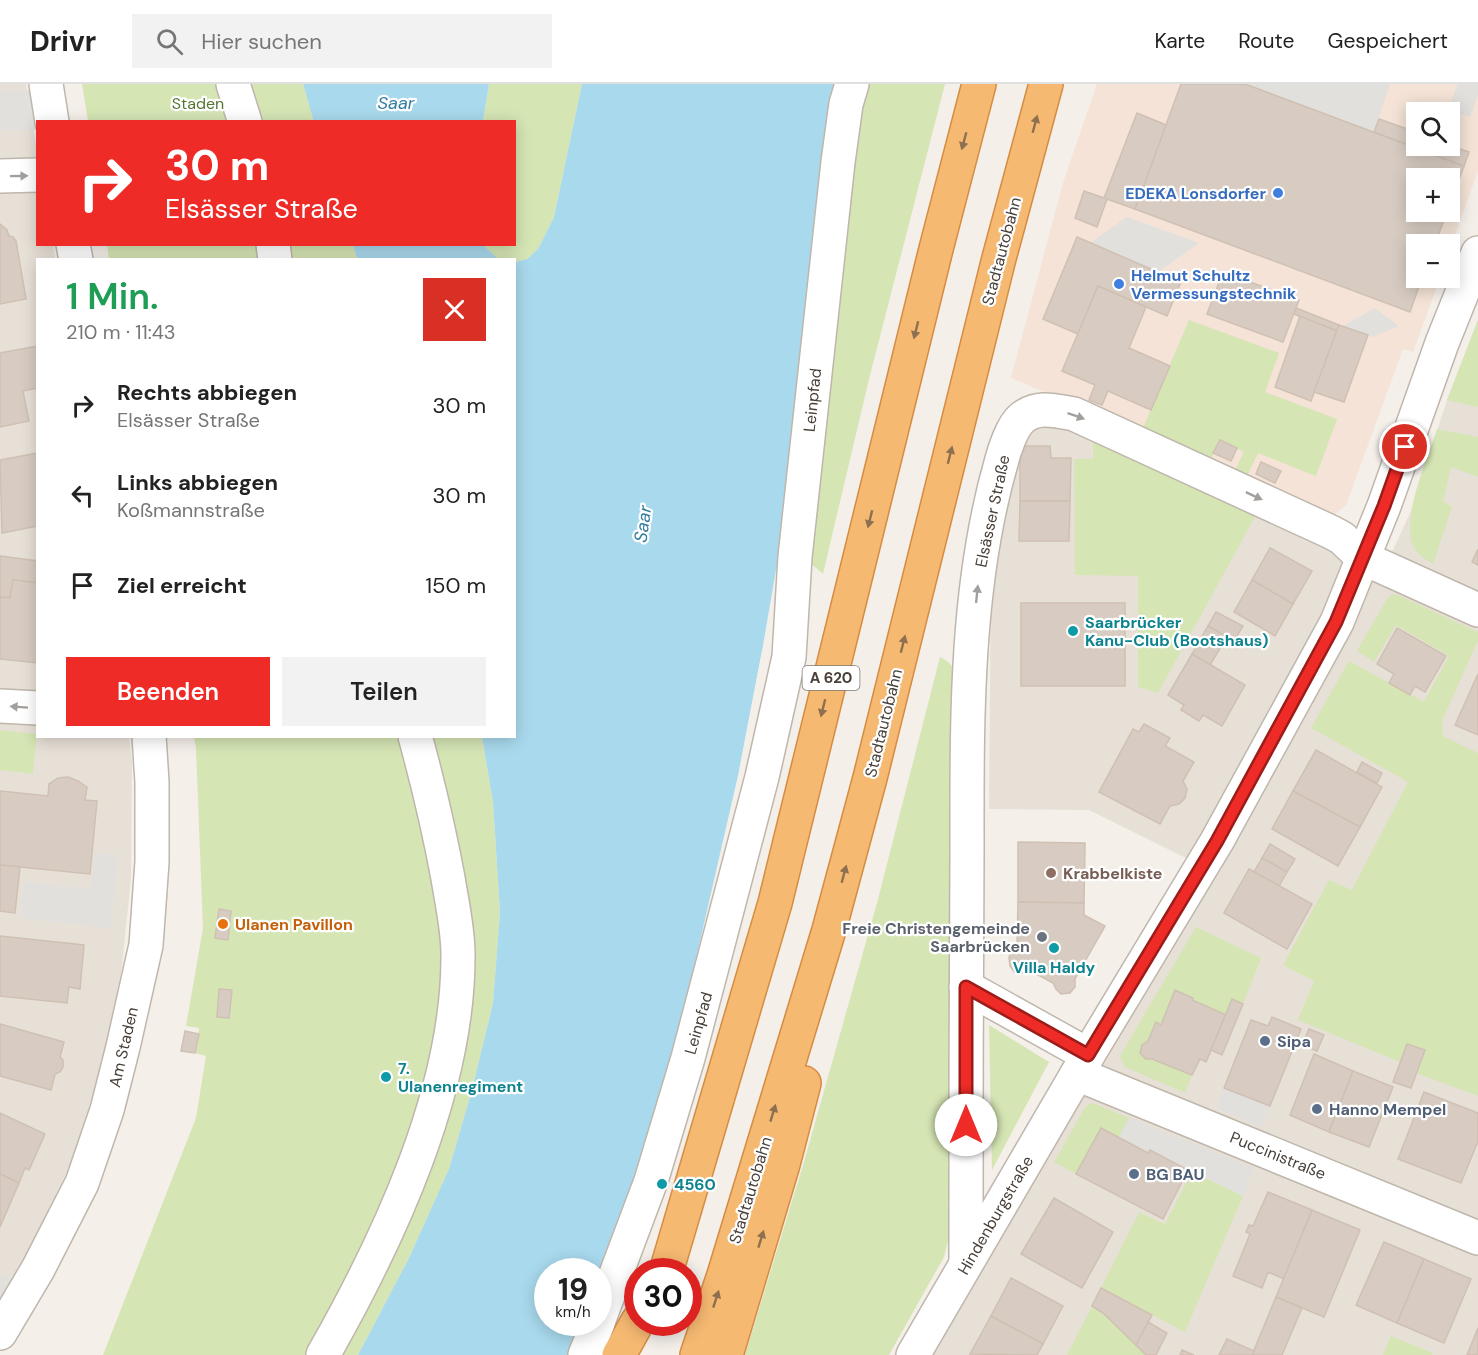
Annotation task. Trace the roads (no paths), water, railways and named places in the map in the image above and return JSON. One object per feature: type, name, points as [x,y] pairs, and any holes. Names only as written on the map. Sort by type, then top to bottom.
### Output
[{"type":"highway","name":"A 620","points":[[670,1258],[775,903],[936,249],[979,84]]},
{"type":"highway","name":"Stadtautobahn","points":[[697,1355],[829,930],[870,778],[998,262],[1046,84]]},
{"type":"highway","points":[[726,1355],[783,1164],[811,1057],[829,930]]},
{"type":"highway","points":[[619,1355],[630,1336]]},
{"type":"highway","points":[[638,1355],[644,1336]]},
{"type":"street","points":[[46,84],[52,120]]},
{"type":"street","points":[[233,84],[244,120]]},
{"type":"street","name":"Leinpfad","points":[[612,1285],[651,1181],[688,1058],[738,873],[770,716],[789,657],[795,557],[836,174],[846,104],[852,84]]},
{"type":"street","points":[[0,176],[36,175]]},
{"type":"street","name":"Hindenburgstraße","points":[[913,1355],[1082,1065],[1217,841],[1336,622],[1384,506],[1426,386],[1478,253]]},
{"type":"street","name":"Elsässer Straße","points":[[966,1263],[967,745],[971,652],[980,562],[992,498],[1006,445],[1021,419],[1042,409],[1074,414],[1320,527],[1342,538],[1363,558],[1478,610]]},
{"type":"street","points":[[0,706],[36,708]]},
{"type":"street","name":"Am Staden","points":[[0,1333],[38,1269],[82,1183],[107,1110],[123,1047],[146,945],[152,862],[152,782],[149,738]]},
{"type":"street","points":[[324,1355],[376,1252],[425,1136],[449,1042],[457,991],[458,952],[454,910],[428,784],[416,738]]},
{"type":"street","points":[[966,987],[1082,1065]]},
{"type":"street","name":"Puccinistraße","points":[[1082,1065],[1235,1127],[1478,1238]]},
{"type":"street","name":"Leinpfad","points":[[585,1355],[592,1336]]},
{"type":"water","name":"Saar","points":[[303,84],[489,84],[483,120],[313,120]]},
{"type":"water","points":[[582,84],[836,84],[791,483],[739,771],[667,1085],[610,1258],[534,1258],[534,1336],[580,1336],[572,1355],[358,1355],[408,1260],[449,1169],[472,1090],[493,1003],[500,912],[493,802],[482,738],[516,738],[516,262],[527,259],[538,249],[554,217]]},
{"type":"water","points":[[353,246],[484,246],[497,258],[357,258]]},
{"type":"place","name":"EDEKA Lonsdorfer","points":[[1278,193]]},
{"type":"place","name":"Helmut Schultz Vermessungstechnik","points":[[1119,284]]},
{"type":"place","name":"Saarbrücker Kanu-Club (Bootshaus)","points":[[1073,631]]},
{"type":"place","name":"Krabbelkiste","points":[[1051,873]]},
{"type":"place","name":"Ulanen Pavillon","points":[[223,924]]},
{"type":"place","name":"Freie Christengemeinde Saarbrücken","points":[[1042,937]]},
{"type":"place","name":"Villa Haldy","points":[[1054,948]]},
{"type":"place","name":"Sipa","points":[[1265,1041]]},
{"type":"place","name":"7. Ulanenregiment","points":[[386,1077]]},
{"type":"place","name":"Hanno Mempel","points":[[1317,1109]]},
{"type":"place","name":"BG BAU","points":[[1134,1174]]},
{"type":"place","name":"4560","points":[[662,1184]]},
{"type":"park label","name":"Staden","points":[[198,103]]}]
